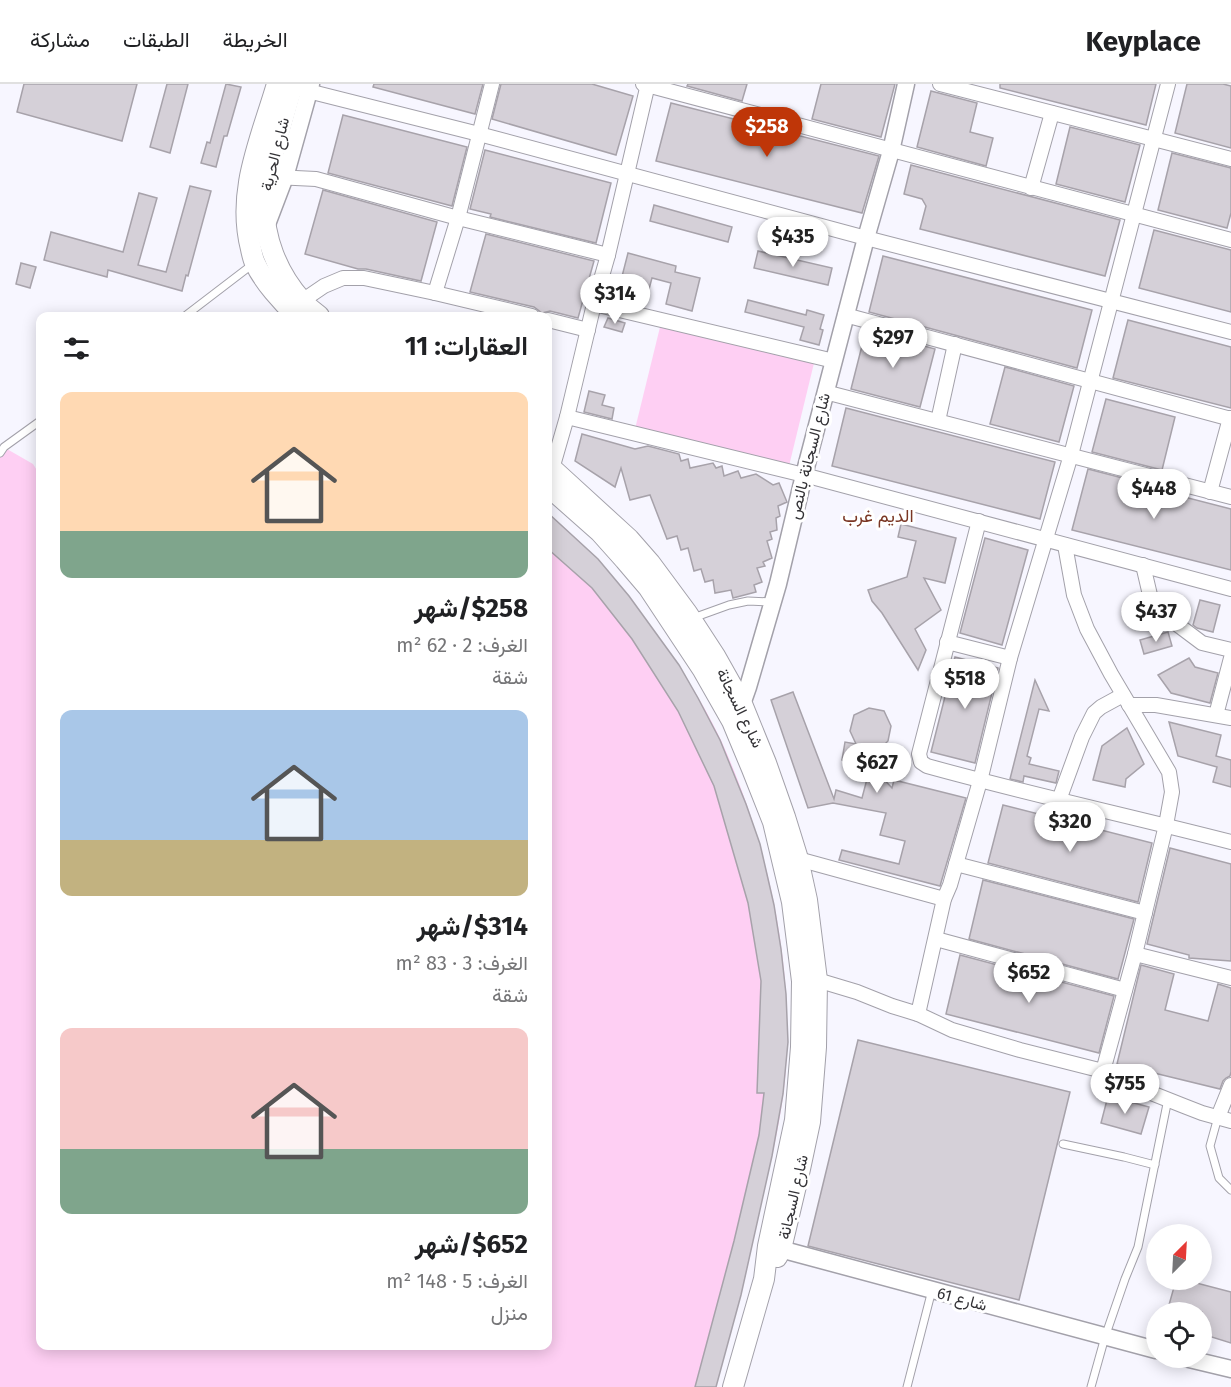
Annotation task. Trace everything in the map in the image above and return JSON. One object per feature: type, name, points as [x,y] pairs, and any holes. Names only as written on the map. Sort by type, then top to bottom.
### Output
[{"type":"main road","name":"شارع الحرية","points":[[296,86],[267,177],[264,201],[267,238],[299,309]]},
{"type":"main road","name":"شارع الحرية","points":[[267,177],[246,197],[246,223],[249,240],[255,263],[284,303],[299,309]]},
{"type":"main road","name":"شارع السجانة","points":[[552,475],[629,539],[650,563],[715,656],[742,704],[766,763],[798,859],[807,900],[817,980],[816,1047],[810,1122],[800,1169],[764,1279],[733,1387]]},
{"type":"main road","name":"شارع السجانة","points":[[552,476],[648,587],[703,670],[732,721],[773,822],[792,902],[802,981],[801,1047],[795,1120],[775,1247]]},
{"type":"street","points":[[435,293],[458,219],[492,84]]},
{"type":"street","points":[[552,464],[567,417],[608,255],[646,84],[1231,240]]},
{"type":"street","name":"شارع السجانة بالنص","points":[[732,721],[742,704],[778,584],[845,315],[891,151],[906,84]]},
{"type":"street","points":[[940,84],[1231,159]]},
{"type":"street","points":[[918,1014],[944,900],[980,781],[1010,658],[1071,455],[1168,84]]},
{"type":"street","points":[[296,86],[866,238],[1231,332]]},
{"type":"street","points":[[1031,188],[1052,113]]},
{"type":"street","points":[[267,177],[316,179],[458,219],[608,255]]},
{"type":"street","points":[[299,309],[324,286],[343,278],[364,278],[515,312]]},
{"type":"street","points":[[594,304],[834,361]]},
{"type":"street","points":[[845,315],[1230,418],[1210,492]]},
{"type":"street","points":[[552,321],[588,330]]},
{"type":"street","points":[[938,421],[954,344]]},
{"type":"street","points":[[825,392],[1231,497]]},
{"type":"street","points":[[567,417],[804,475],[1231,589]]},
{"type":"street","points":[[979,521],[919,754],[921,762],[927,766],[980,781],[1231,842]]},
{"type":"street","points":[[1065,545],[1074,595],[1082,618],[1172,782],[1166,825],[1145,913],[1103,1071]]},
{"type":"street","points":[[1143,565],[1150,595],[1162,613],[1202,643],[1231,650]]},
{"type":"street","points":[[948,642],[1010,658]]},
{"type":"street","points":[[1216,715],[1231,658]]},
{"type":"street","points":[[1059,800],[1082,737],[1094,713],[1101,707],[1126,700],[1231,718]]},
{"type":"street","points":[[798,859],[944,900]]},
{"type":"street","points":[[956,864],[1145,913]]},
{"type":"street","points":[[936,939],[1125,990]]},
{"type":"street","points":[[1135,954],[1231,978]]},
{"type":"street","points":[[817,980],[918,1014],[952,1030],[1103,1071],[1168,1100],[1225,1119],[1231,1085]]},
{"type":"street","name":"شارع 61","points":[[775,1247],[1146,1347]]},
{"type":"street","points":[[1212,1364],[1231,1369]]},
{"type":"lane","points":[[190,312],[255,263]]},
{"type":"lane","points":[[0,453],[4,447],[36,424]]},
{"type":"lane","points":[[690,619],[729,605],[748,601],[772,602]]},
{"type":"lane","points":[[1091,1387],[1105,1337],[1138,1247],[1168,1100]]},
{"type":"lane","points":[[1225,1119],[1214,1131],[1210,1146],[1220,1178],[1231,1190]]},
{"type":"lane","points":[[1063,1144],[1155,1165]]},
{"type":"lane","points":[[907,1387],[932,1290]]},
{"type":"shaded area","points":[[661,323],[815,359],[789,466],[635,429]]},
{"type":"shaded area","points":[[0,445],[33,464],[36,469],[36,1350],[552,1350],[552,517],[589,551],[626,593],[668,650],[705,709],[736,775],[771,887],[778,925],[786,1003],[787,1041],[782,1102],[757,1225],[716,1387],[0,1387]]},
{"type":"building","points":[[24,84],[137,84],[122,141],[17,112]]},
{"type":"building","points":[[167,84],[188,84],[170,153],[150,147]]},
{"type":"building","points":[[226,84],[241,87],[216,167],[201,163],[207,142],[210,143]]},
{"type":"building","points":[[374,84],[483,84],[475,114],[373,87]]},
{"type":"building","points":[[501,84],[592,84],[633,96],[616,155],[492,119]]},
{"type":"building","points":[[688,84],[747,84],[742,101],[687,86]]},
{"type":"building","points":[[821,84],[895,84],[881,137],[812,119]]},
{"type":"building","points":[[1000,84],[1156,84],[1146,125],[1000,88]]},
{"type":"building","points":[[1187,84],[1231,86],[1231,148],[1175,133]]},
{"type":"building","points":[[931,91],[977,103],[970,132],[993,138],[986,166],[917,147]]},
{"type":"building","points":[[671,103],[879,156],[862,213],[656,161]]},
{"type":"building","points":[[343,115],[467,147],[452,206],[328,173]]},
{"type":"building","points":[[1070,127],[1140,145],[1125,202],[1056,184]]},
{"type":"building","points":[[485,150],[611,183],[596,243],[490,217],[491,214],[470,209]]},
{"type":"building","points":[[1172,153],[1231,168],[1231,213],[1227,228],[1158,210]]},
{"type":"building","points":[[911,165],[1120,220],[1105,276],[920,229],[926,206],[922,199],[904,194]]},
{"type":"building","points":[[190,186],[211,191],[182,291],[108,270],[107,277],[44,260],[51,232],[123,252],[139,193],[157,198],[138,265],[166,272]]},
{"type":"building","points":[[323,190],[437,222],[421,281],[358,269],[305,254]]},
{"type":"building","points":[[654,205],[732,227],[728,242],[650,221]]},
{"type":"building","points":[[1154,230],[1231,250],[1231,312],[1139,288]]},
{"type":"building","points":[[486,234],[594,261],[578,318],[550,311],[541,312],[534,307],[470,292]]},
{"type":"building","points":[[758,251],[832,268],[828,285],[754,268]]},
{"type":"building","points":[[628,253],[676,266],[675,272],[700,278],[692,311],[666,304],[671,283],[652,278],[646,300],[618,292]]},
{"type":"building","points":[[883,256],[1092,310],[1077,368],[869,312]]},
{"type":"building","points":[[21,263],[36,267],[30,288],[16,284]]},
{"type":"building","points":[[748,300],[806,315],[807,310],[824,315],[819,345],[800,340],[804,327],[745,312]]},
{"type":"building","points":[[608,318],[625,323],[622,332],[604,327]]},
{"type":"building","points":[[1128,320],[1231,347],[1231,408],[1113,378]]},
{"type":"building","points":[[866,330],[935,349],[920,407],[851,389]]},
{"type":"building","points":[[1005,367],[1074,386],[1059,442],[990,424]]},
{"type":"building","points":[[589,391],[605,395],[602,405],[614,408],[612,419],[584,412]]},
{"type":"building","points":[[1106,399],[1175,417],[1162,470],[1092,452]]},
{"type":"building","points":[[846,408],[1055,462],[1040,519],[832,466]]},
{"type":"building","points":[[582,434],[635,449],[648,446],[679,454],[681,461],[688,459],[690,468],[713,463],[716,468],[722,466],[724,476],[738,471],[741,478],[756,474],[773,485],[779,483],[787,502],[778,506],[780,516],[776,518],[777,530],[770,532],[772,539],[767,541],[772,558],[763,562],[765,566],[757,568],[762,582],[754,585],[756,592],[733,598],[731,590],[715,593],[713,580],[705,582],[701,569],[694,571],[688,548],[681,550],[677,536],[667,539],[650,495],[630,500],[621,468],[615,487],[575,461]]},
{"type":"building","points":[[1088,469],[1231,509],[1231,570],[1072,530]]},
{"type":"building","points":[[552,517],[598,559],[629,596],[679,665],[698,698],[720,740],[760,844],[781,949],[788,1042],[783,1094],[772,1156],[741,1295],[716,1387],[695,1387],[734,1241],[759,1135],[764,1093],[757,1093],[761,981],[748,903],[714,786],[678,711],[632,639],[592,588],[552,553]]},
{"type":"building","points":[[901,524],[956,538],[945,583],[924,578],[941,610],[915,629],[926,650],[918,670],[872,601],[868,590],[907,577],[916,541],[898,537]]},
{"type":"building","points":[[985,538],[1028,550],[1002,645],[960,633]]},
{"type":"building","points":[[1200,600],[1220,605],[1213,632],[1193,625]]},
{"type":"building","points":[[1168,632],[1172,646],[1144,654],[1140,640]]},
{"type":"building","points":[[955,657],[998,668],[975,763],[931,752]]},
{"type":"building","points":[[1189,658],[1195,667],[1218,673],[1210,703],[1171,693],[1158,675]]},
{"type":"building","points":[[1035,680],[1049,711],[1039,709],[1027,756],[1031,758],[1029,764],[1059,771],[1056,783],[1024,776],[1023,782],[1010,779]]},
{"type":"building","points":[[793,692],[834,799],[836,790],[862,798],[867,779],[848,773],[849,766],[845,765],[846,761],[842,760],[845,742],[856,744],[850,731],[854,715],[869,708],[884,711],[891,726],[888,741],[881,748],[877,772],[892,788],[894,780],[966,798],[940,886],[839,860],[842,850],[899,864],[905,841],[880,835],[886,813],[833,803],[808,808],[771,700]]},
{"type":"building","points":[[1169,722],[1221,735],[1216,756],[1231,760],[1231,787],[1213,782],[1217,767],[1178,756]]},
{"type":"building","points":[[1127,728],[1144,764],[1126,779],[1125,787],[1093,780],[1102,746]]},
{"type":"building","points":[[1003,805],[1152,843],[1138,902],[988,863]]},
{"type":"building","points":[[1170,848],[1231,864],[1231,961],[1189,958],[1189,955],[1147,944]]},
{"type":"building","points":[[983,880],[1134,919],[1118,979],[969,939]]},
{"type":"building","points":[[960,955],[1114,996],[1099,1053],[946,1014]]},
{"type":"building","points":[[1141,965],[1174,974],[1165,1010],[1208,1021],[1218,984],[1231,988],[1231,1072],[1230,1076],[1223,1081],[1220,1089],[1117,1064]]},
{"type":"building","points":[[858,1040],[1070,1092],[1019,1300],[808,1246]]},
{"type":"building","points":[[1108,1096],[1149,1107],[1141,1134],[1101,1123]]},
{"type":"building","points":[[1212,1287],[1231,1292],[1231,1343],[1212,1337],[1212,1302],[1170,1302],[1173,1290],[1212,1290]]},
{"type":"district","name":"الديم غرب","points":[[878,516]]}]
